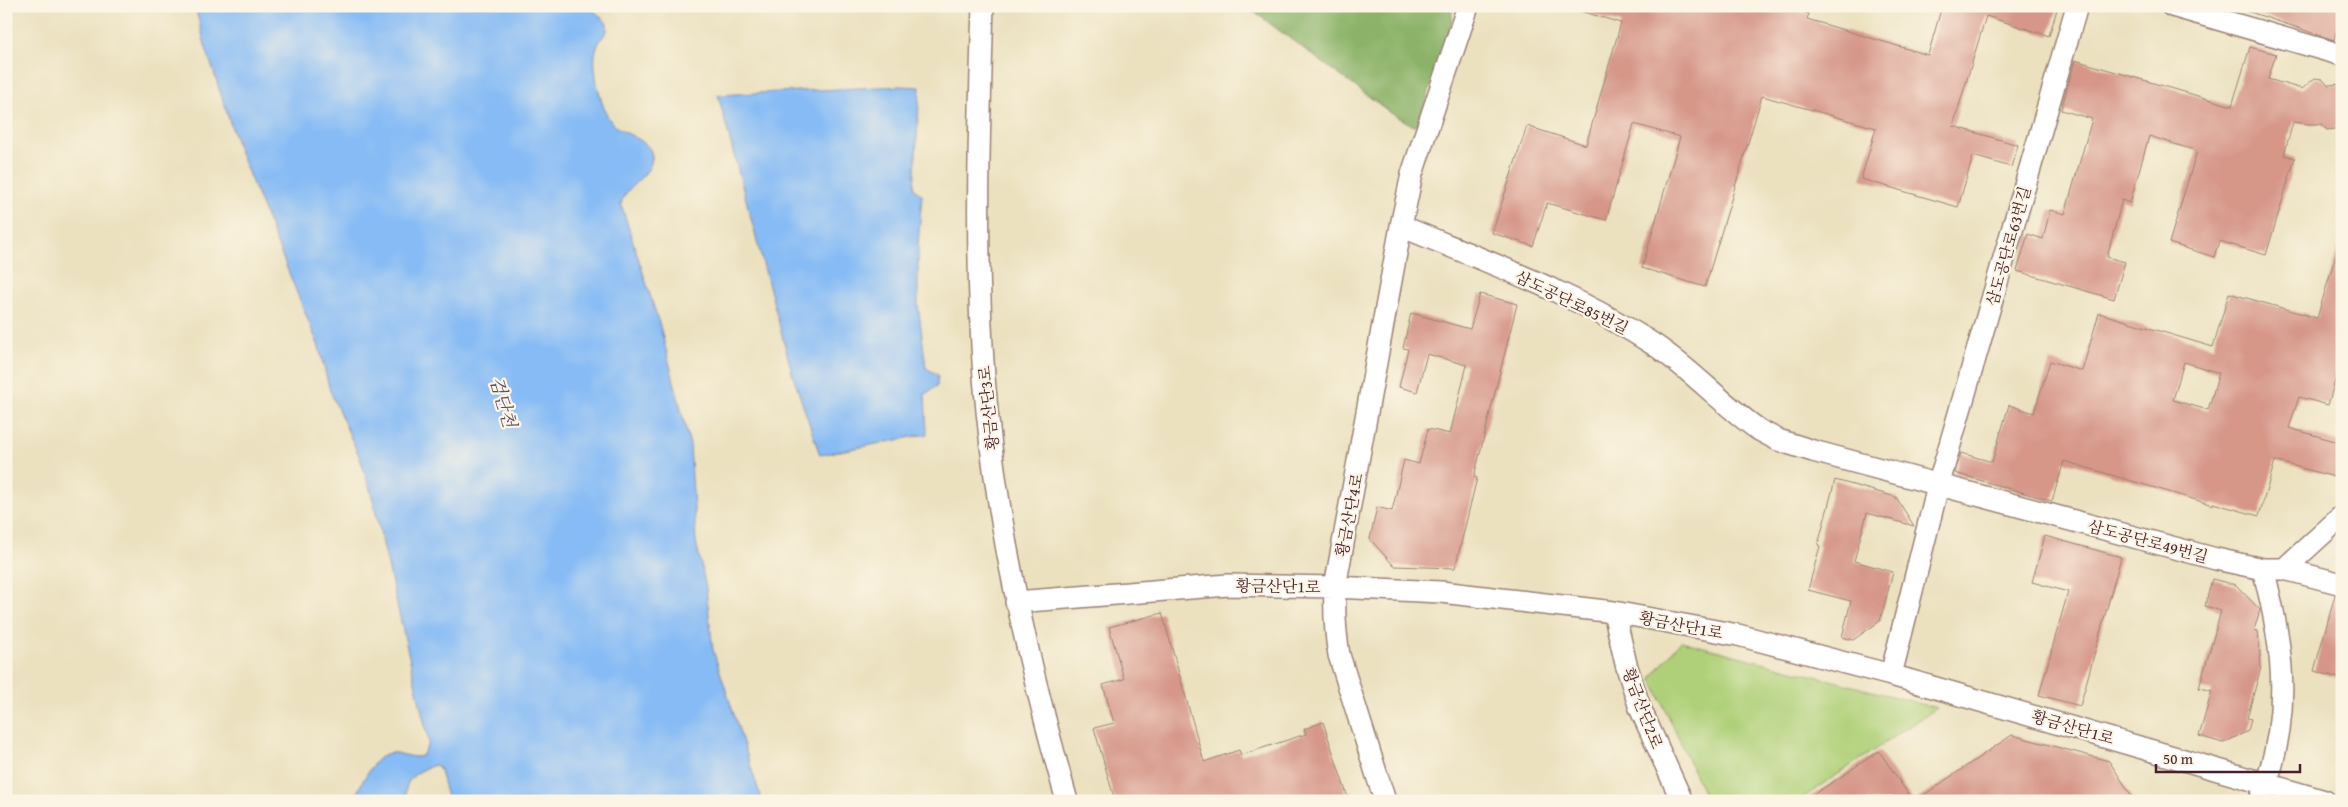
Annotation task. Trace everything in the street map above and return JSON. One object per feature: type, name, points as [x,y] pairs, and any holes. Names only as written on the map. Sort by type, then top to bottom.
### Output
[{"type":"street","name":"황금산단3로","points":[[983,6],[977,208],[984,378],[995,478],[1016,602],[1042,713],[1067,801]]},
{"type":"street","points":[[1401,226],[1412,174],[1468,6]]},
{"type":"street","name":"삼도공단로63번길","points":[[1891,675],[1938,486],[2077,6]]},
{"type":"street","points":[[2172,6],[2342,55]]},
{"type":"street","name":"삼도공단로85번길","points":[[1401,226],[1558,292],[1628,329],[1678,363],[1745,421],[1778,440],[1938,486]]},
{"type":"street","name":"황금산단4로","points":[[1385,801],[1339,655],[1335,634],[1335,587],[1401,226]]},
{"type":"street","name":"삼도공단로49번길","points":[[1938,486],[2216,559],[2262,569],[2284,569],[2342,584]]},
{"type":"street","points":[[2284,569],[2342,516]]},
{"type":"street","points":[[2262,569],[2273,606],[2283,681],[2281,729],[2264,793]]},
{"type":"street","name":"황금산단1로","points":[[1016,602],[1228,585],[1335,587],[1441,592],[1614,612],[1738,636],[1891,675],[2264,793],[2325,801]]},
{"type":"street","name":"황금산단2로","points":[[1614,612],[1626,664],[1640,708],[1682,801]]},
{"type":"green space","points":[[1246,6],[1449,6],[1452,11],[1452,22],[1418,124],[1414,126],[1391,113]]},
{"type":"green space","points":[[1681,641],[1937,708],[1798,801],[1707,801],[1651,678]]},
{"type":"water","name":"검단천","points":[[195,6],[589,6],[607,23],[607,31],[598,45],[595,55],[597,81],[605,110],[613,124],[648,147],[652,158],[647,171],[623,197],[621,204],[660,326],[690,445],[696,541],[706,588],[713,650],[762,801],[448,801],[439,767],[435,765],[417,773],[408,782],[406,787],[407,801],[353,801],[369,770],[381,757],[395,753],[412,757],[422,756],[429,743],[371,492],[360,458],[330,391],[319,347],[239,150],[205,45]]},
{"type":"water","points":[[900,86],[920,87],[914,189],[922,195],[918,245],[918,304],[926,368],[938,375],[937,386],[925,394],[927,434],[820,455],[793,376],[718,95]]},
{"type":"building","points":[[1578,6],[1793,6],[1792,9],[1809,14],[1807,19],[1928,55],[1942,6],[2058,6],[2049,36],[1986,16],[1953,126],[2018,145],[2011,167],[1973,156],[1958,207],[1861,179],[1876,128],[1762,96],[1705,287],[1642,268],[1680,137],[1634,124],[1606,220],[1547,203],[1533,246],[1492,233],[1527,126],[1586,145],[1621,23],[1577,10]]},
{"type":"building","points":[[2244,6],[2342,6],[2342,12],[2334,40],[2244,10]]},
{"type":"building","points":[[2250,47],[2276,54],[2268,79],[2302,89],[2315,78],[2322,79],[2328,85],[2342,84],[2342,119],[2335,129],[2327,130],[2321,124],[2293,122],[2284,155],[2295,158],[2266,255],[2219,241],[2214,257],[2169,243],[2197,151],[2149,136],[2130,203],[2122,200],[2107,257],[2125,262],[2114,299],[2017,271],[2028,234],[2043,239],[2050,210],[2065,214],[2092,119],[2061,110],[2075,60],[2232,106]]},
{"type":"building","points":[[2338,248],[2342,249],[2342,357],[2328,405],[2299,397],[2289,428],[2342,443],[2342,479],[2275,461],[2259,516],[2213,503],[2213,505],[2064,461],[2052,501],[1955,473],[1961,453],[1992,462],[2009,405],[2034,413],[2050,361],[2082,371],[2099,313],[2213,347],[2229,293],[2317,318]],"holes":[[[2184,362],[2219,373],[2208,410],[2173,400]]]},
{"type":"building","points":[[1480,294],[1517,304],[1474,477],[1477,478],[1455,568],[1394,566],[1370,539],[1377,507],[1392,511],[1404,460],[1419,464],[1428,429],[1450,434],[1467,365],[1427,354],[1417,392],[1399,387],[1408,349],[1403,348],[1411,313],[1470,329]]},
{"type":"building","points":[[1835,480],[1896,497],[1914,526],[1867,513],[1854,561],[1893,572],[1880,621],[1853,640],[1842,637],[1851,601],[1808,590]]},
{"type":"building","points":[[2045,536],[2121,557],[2080,706],[2039,695],[2068,592],[2032,582]]},
{"type":"building","points":[[2212,579],[2236,585],[2260,610],[2254,630],[2258,631],[2261,667],[2247,718],[2251,719],[2248,731],[2223,743],[2199,736],[2212,691],[2199,688],[2221,611],[2205,606]]},
{"type":"building","points":[[2335,595],[2342,596],[2342,670],[2339,678],[2314,671]]},
{"type":"building","points":[[1162,613],[1204,762],[1239,750],[1241,755],[1306,734],[1304,729],[1323,722],[1349,801],[1115,801],[1094,728],[1114,723],[1103,685],[1124,679],[1109,627]]},
{"type":"building","points":[[2012,735],[2109,761],[2135,801],[1915,801]]},
{"type":"building","points":[[1879,751],[1913,801],[1803,801],[1836,780]]}]
